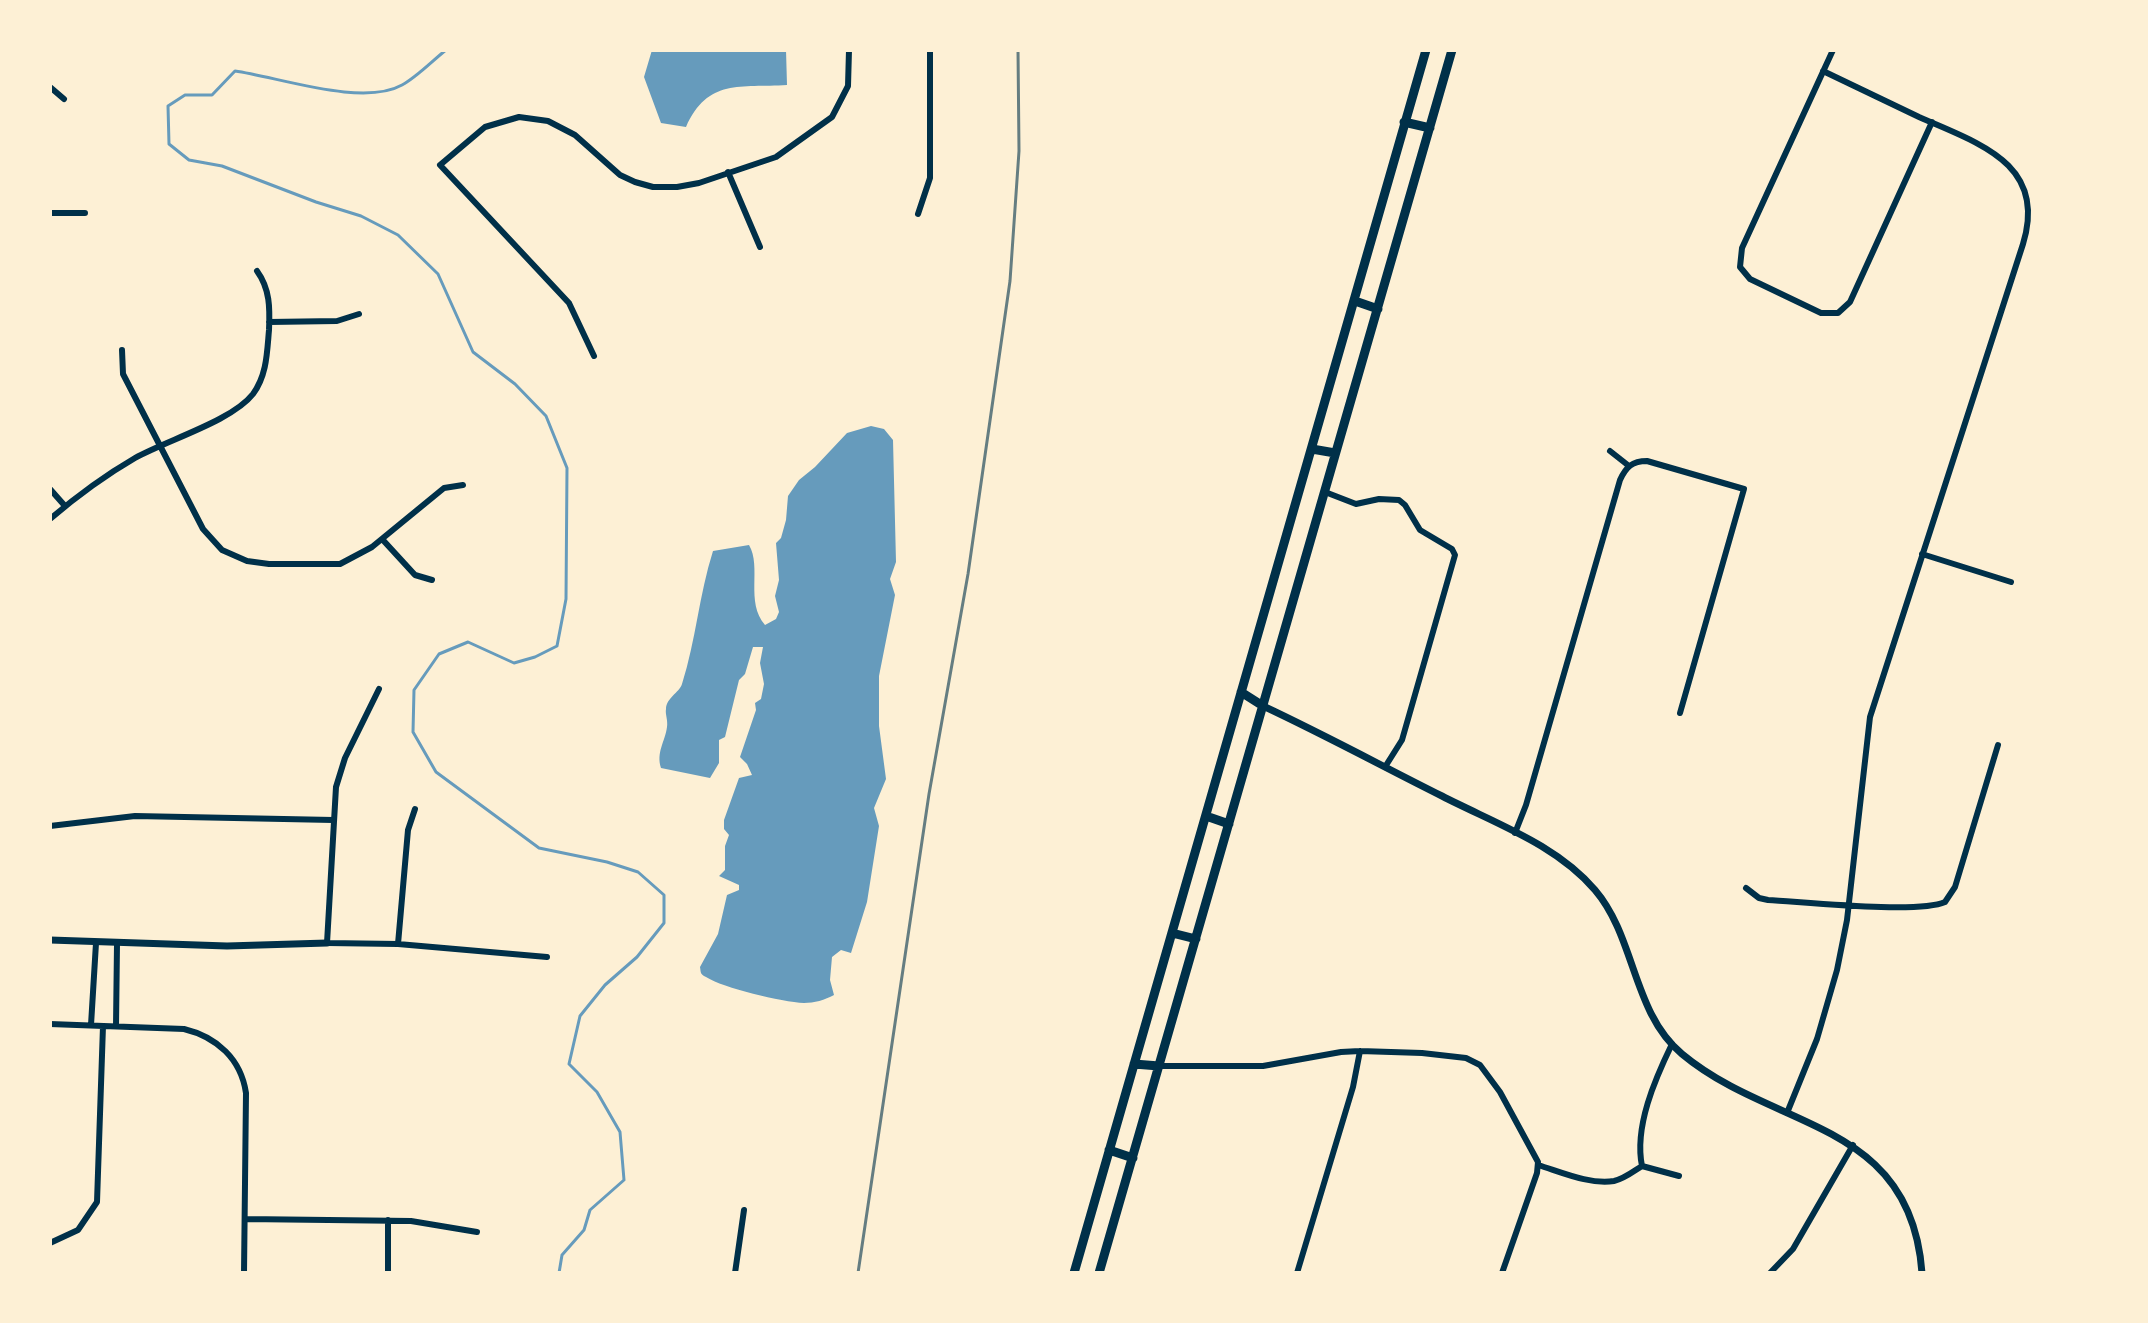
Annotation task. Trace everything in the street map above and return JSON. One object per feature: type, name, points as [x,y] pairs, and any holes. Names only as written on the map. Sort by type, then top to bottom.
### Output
[{"type":"main road","points":[[1074,1273],[1426,50]]},
{"type":"main road","points":[[1099,1273],[1452,50]]},
{"type":"main road","points":[[1404,122],[1430,128]]},
{"type":"main road","points":[[1355,301],[1378,309]]},
{"type":"main road","points":[[1312,449],[1335,453]]},
{"type":"main road","points":[[1241,692],[1263,706]]},
{"type":"main road","points":[[1206,816],[1229,824]]},
{"type":"main road","points":[[1172,933],[1196,939]]},
{"type":"main road","points":[[1134,1064],[1159,1066]]},
{"type":"main road","points":[[1109,1150],[1133,1158]]},
{"type":"street","points":[[594,356],[569,303],[440,165],[485,127],[519,117],[548,121],[575,135],[620,175],[653,187],[677,187],[776,157],[832,117],[848,86],[849,50]]},
{"type":"street","points":[[918,214],[930,178],[930,50]]},
{"type":"street","points":[[1833,50],[1742,248],[1740,267],[1750,279],[1821,313],[1838,313],[1850,302],[1932,122]]},
{"type":"street","points":[[1787,1113],[1826,1015],[1837,970],[1849,905],[1870,717],[2023,244],[2028,215],[2022,187],[2006,161],[1982,144],[1823,71]]},
{"type":"street","points":[[50,87],[64,99]]},
{"type":"street","points":[[728,172],[760,247]]},
{"type":"street","points":[[50,213],[85,213]]},
{"type":"street","points":[[1729,272],[1740,267]]},
{"type":"street","points":[[50,519],[105,476],[159,446],[230,413],[252,395],[266,365],[269,322],[267,286],[257,271]]},
{"type":"street","points":[[1838,313],[1841,324]]},
{"type":"street","points":[[269,322],[335,321],[359,314]]},
{"type":"street","points":[[122,350],[123,374],[203,529],[222,550],[236,558],[257,563],[331,566],[353,559],[444,488],[463,485]]},
{"type":"street","points":[[1610,451],[1629,466]]},
{"type":"street","points":[[1515,833],[1620,480],[1629,466],[1637,461],[1647,461],[1744,489],[1680,713]]},
{"type":"street","points":[[50,489],[65,506]]},
{"type":"street","points":[[1325,492],[1356,504],[1379,499],[1399,500],[1420,530],[1455,551],[1402,740],[1385,767]]},
{"type":"street","points":[[382,539],[415,575],[432,580]]},
{"type":"street","points":[[1922,554],[2011,582]]},
{"type":"street","points":[[327,943],[338,778],[379,689]]},
{"type":"street","points":[[1263,706],[1515,833],[1571,866],[1606,904],[1624,939],[1649,1011],[1672,1044],[1711,1076],[1853,1145],[1879,1169],[1902,1200],[1917,1239],[1922,1273]]},
{"type":"street","points":[[1746,888],[1759,898],[1768,900],[1849,905],[1938,905],[1951,896],[1998,745]]},
{"type":"street","points":[[398,944],[408,830],[415,809]]},
{"type":"street","points":[[50,826],[135,816],[333,820]]},
{"type":"street","points":[[50,940],[227,946],[398,944],[547,957]]},
{"type":"street","points":[[91,1025],[96,943]]},
{"type":"street","points":[[116,1026],[117,944]]},
{"type":"street","points":[[50,1024],[176,1028],[200,1033],[223,1048],[239,1067],[246,1093],[244,1273]]},
{"type":"street","points":[[50,1243],[78,1230],[97,1202],[103,1026]]},
{"type":"street","points":[[1642,1166],[1640,1144],[1647,1112],[1672,1044]]},
{"type":"street","points":[[1159,1066],[1263,1066],[1360,1051],[1422,1053],[1473,1060],[1509,1104],[1538,1165],[1502,1273]]},
{"type":"street","points":[[1297,1273],[1353,1087],[1360,1051]]},
{"type":"street","points":[[1770,1273],[1793,1249],[1853,1145]]},
{"type":"street","points":[[1538,1165],[1579,1177],[1607,1181],[1619,1179],[1642,1166],[1679,1176]]},
{"type":"street","points":[[735,1273],[744,1210]]},
{"type":"street","points":[[245,1219],[388,1220],[477,1232]]},
{"type":"street","points":[[388,1220],[388,1273]]},
{"type":"water","points":[[652,50],[786,50],[787,85],[727,89],[704,100],[686,127],[661,123],[644,77]]},
{"type":"water","points":[[871,426],[884,429],[893,440],[896,562],[890,579],[895,595],[879,676],[879,726],[886,779],[874,808],[879,826],[867,902],[851,953],[841,950],[832,957],[830,980],[834,995],[816,1002],[794,1002],[725,986],[703,975],[700,967],[718,934],[727,895],[739,890],[739,885],[719,876],[725,870],[725,846],[729,835],[724,829],[724,820],[739,778],[752,775],[740,757],[756,710],[755,703],[761,699],[764,684],[760,663],[763,647],[753,647],[745,674],[739,680],[725,737],[719,740],[719,763],[710,778],[661,768],[660,752],[667,727],[667,705],[682,684],[713,551],[749,545],[753,554],[759,616],[765,625],[776,619],[779,612],[775,596],[779,580],[776,543],[781,538],[786,520],[788,496],[799,480],[847,433]]},
{"type":"waterway","points":[[446,50],[408,82],[385,91],[366,93],[343,92],[235,71],[212,95],[185,95],[168,106],[169,144],[189,160],[222,166],[361,216],[398,235],[438,274],[473,352],[515,384],[546,416],[567,468],[566,599],[557,646],[514,663],[468,642],[439,654],[414,690],[413,732],[436,772],[539,848],[607,862],[638,872],[664,895],[664,923],[637,957],[605,985],[580,1016],[569,1064],[597,1092],[620,1132],[624,1180],[590,1210],[584,1230],[562,1255],[559,1273]]},
{"type":"railway","points":[[858,1273],[929,794],[968,574],[1010,281],[1019,151],[1018,50]]}]
